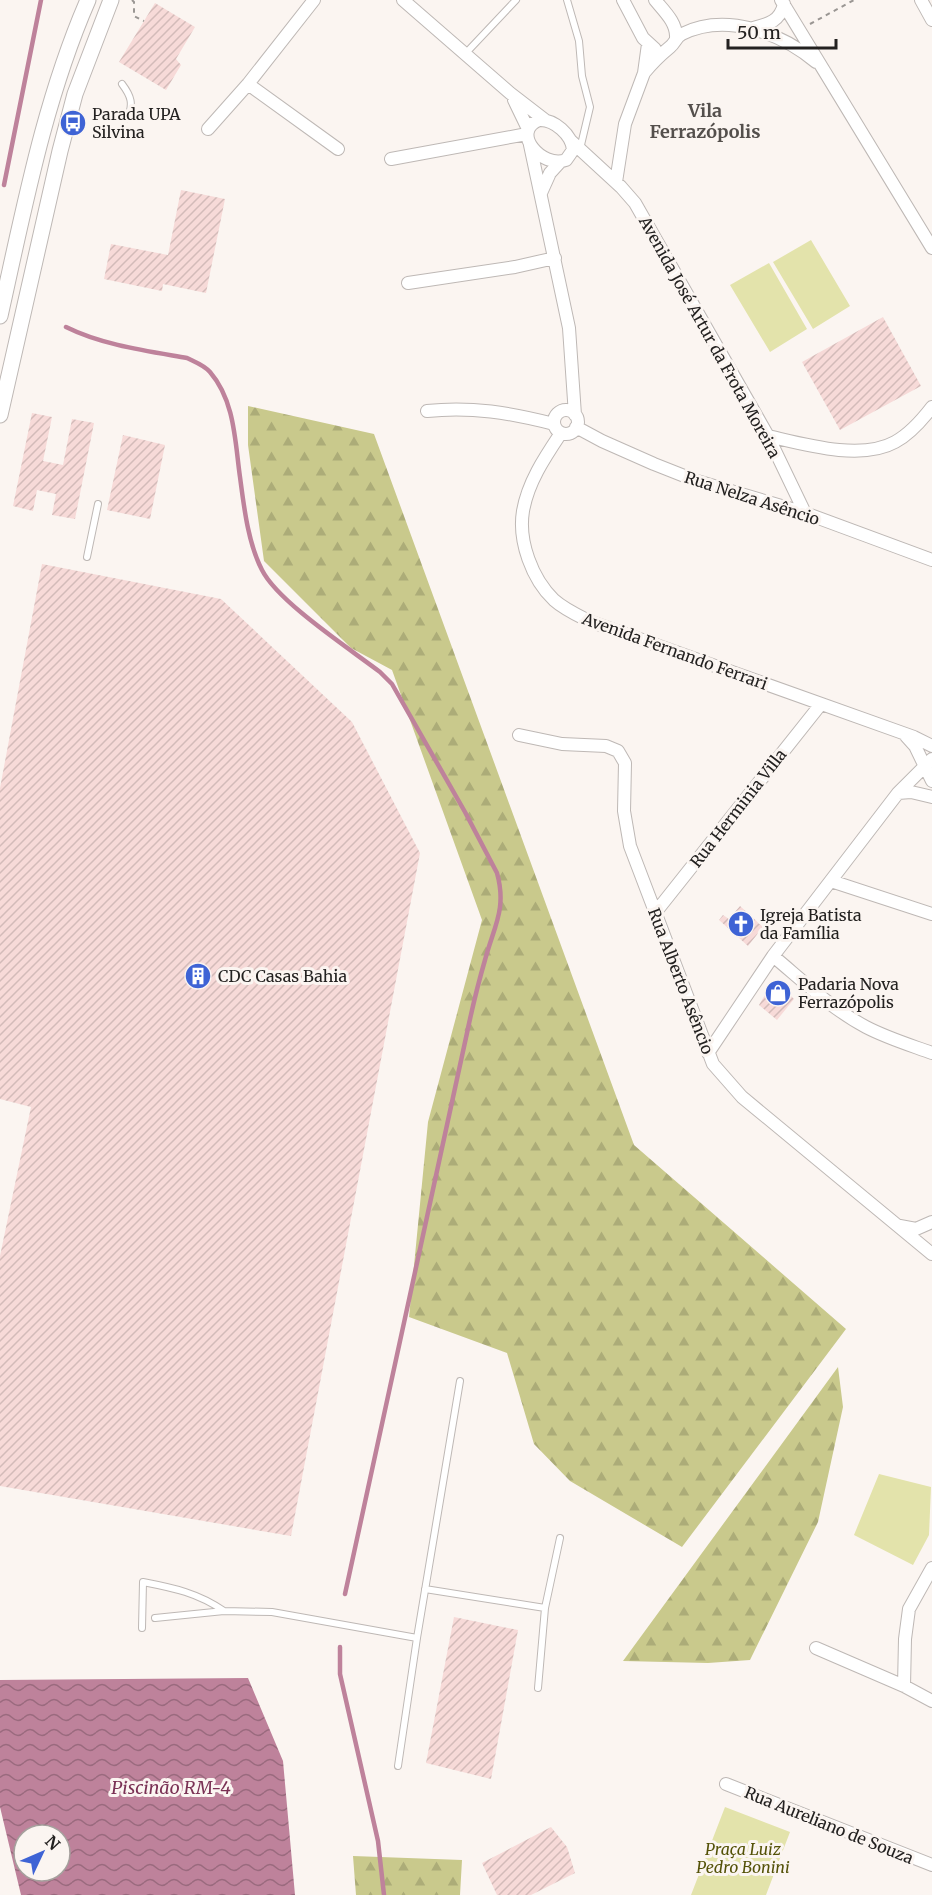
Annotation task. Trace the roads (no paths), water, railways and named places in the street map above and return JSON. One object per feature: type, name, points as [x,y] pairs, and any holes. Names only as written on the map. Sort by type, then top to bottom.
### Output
[{"type":"street","points":[[0,316],[34,163],[57,80],[88,0]]},
{"type":"street","points":[[0,415],[60,151],[79,84],[111,0]]},
{"type":"street","points":[[208,129],[248,84],[314,0]]},
{"type":"street","points":[[403,0],[510,93],[545,120],[558,127],[575,145],[573,150],[550,173],[541,193]]},
{"type":"street","points":[[623,0],[648,44],[656,50],[664,51]]},
{"type":"street","points":[[655,0],[674,25],[676,38]]},
{"type":"street","points":[[921,0],[932,20]]},
{"type":"street","points":[[752,28],[768,24],[777,18],[781,14],[782,2]]},
{"type":"street","points":[[782,2],[932,248]]},
{"type":"street","points":[[644,74],[653,61],[672,45],[676,38],[688,32],[717,25],[752,28],[781,39],[821,66]]},
{"type":"street","points":[[616,182],[625,124],[644,74],[648,44]]},
{"type":"street","points":[[248,84],[338,149]]},
{"type":"street","points":[[510,93],[529,136],[544,159],[563,161]]},
{"type":"street","points":[[427,411],[449,408],[505,412],[569,434],[576,421],[569,328],[529,136],[534,123],[545,120]]},
{"type":"street","points":[[391,159],[529,136]]},
{"type":"street","name":"Avenida José Artur da Frota Moreira","points":[[575,145],[629,195],[644,218],[768,436],[805,513]]},
{"type":"street","name":"Avenida José Artur da Frota Moreira","points":[[563,161],[581,162],[602,171]]},
{"type":"street","points":[[408,283],[515,267],[555,258]]},
{"type":"street","points":[[557,428],[556,416],[562,411],[572,375]]},
{"type":"street","points":[[768,436],[835,449],[873,449],[896,442],[909,432],[932,407]]},
{"type":"street","points":[[562,411],[569,411],[576,421]]},
{"type":"street","name":"Rua Nelza Asêncio","points":[[576,421],[602,441],[676,473],[805,513],[932,560]]},
{"type":"street","name":"Avenida Fernando Ferrari","points":[[557,428],[534,477],[523,513],[523,536],[526,550],[534,573],[548,594],[565,608],[589,621],[905,734],[932,746]]},
{"type":"street","name":"Rua Herminia Villa","points":[[655,913],[821,704]]},
{"type":"street","points":[[905,734],[928,762],[932,781]]},
{"type":"street","name":"Rua Alberto Asêncio","points":[[519,735],[562,744],[606,746],[618,751],[625,770],[623,801],[630,846],[713,1064],[742,1097],[929,1252]]},
{"type":"street","points":[[708,1053],[773,956],[898,793],[928,762]]},
{"type":"street","points":[[898,793],[911,792],[932,796]]},
{"type":"street","points":[[831,881],[932,914]]},
{"type":"street","points":[[773,956],[820,995],[865,1026],[882,1035],[932,1053]]},
{"type":"street","points":[[899,1226],[916,1229],[932,1224]]},
{"type":"street","points":[[929,1252],[926,1239],[932,1224]]},
{"type":"street","points":[[904,1686],[905,1639],[909,1609],[932,1568]]},
{"type":"street","points":[[816,1648],[904,1686],[932,1701]]},
{"type":"street","name":"Rua Aureliano de Souza","points":[[726,1784],[932,1865]]},
{"type":"lane","points":[[465,54],[516,0]]},
{"type":"lane","points":[[567,0],[579,41],[582,76],[590,107],[575,145]]},
{"type":"lane","points":[[57,80],[79,84]]},
{"type":"lane","points":[[122,84],[129,93],[132,103],[127,118]]},
{"type":"lane","points":[[87,557],[98,504]]},
{"type":"lane","points":[[398,1766],[460,1381]]},
{"type":"lane","points":[[538,1688],[545,1608],[560,1539]]},
{"type":"lane","points":[[142,1628],[143,1582],[180,1589],[206,1599],[224,1611]]},
{"type":"lane","points":[[425,1589],[545,1608]]},
{"type":"lane","points":[[155,1618],[224,1611],[272,1612],[417,1638]]},
{"type":"water","name":"Piscinão RM-4","points":[[248,1678],[283,1761],[295,1895],[21,1895],[18,1883],[72,1883],[72,1823],[12,1823],[12,1857],[0,1807],[0,1680]]},
{"type":"waterway","points":[[4,185],[41,0]]},
{"type":"waterway","points":[[66,327],[110,343],[187,358],[210,372],[225,396],[229,409],[247,525],[262,570],[270,583],[298,610],[380,672],[392,684],[465,812],[497,873],[500,886],[498,917],[471,1015],[345,1594]]},
{"type":"waterway","points":[[340,1647],[340,1674],[378,1841],[384,1895]]},
{"type":"place","name":"Parada UPA Silvina","points":[[73,123]]},
{"type":"place","name":"Igreja Batista da Família","points":[[741,924]]},
{"type":"place","name":"CDC Casas Bahia","points":[[198,976]]},
{"type":"place","name":"Padaria Nova Ferrazópolis","points":[[778,993]]},
{"type":"district","name":"Vila Ferrazópolis","points":[[705,120]]},
{"type":"park label","name":"Praça Luiz Pedro Bonini","points":[[743,1858]]}]
